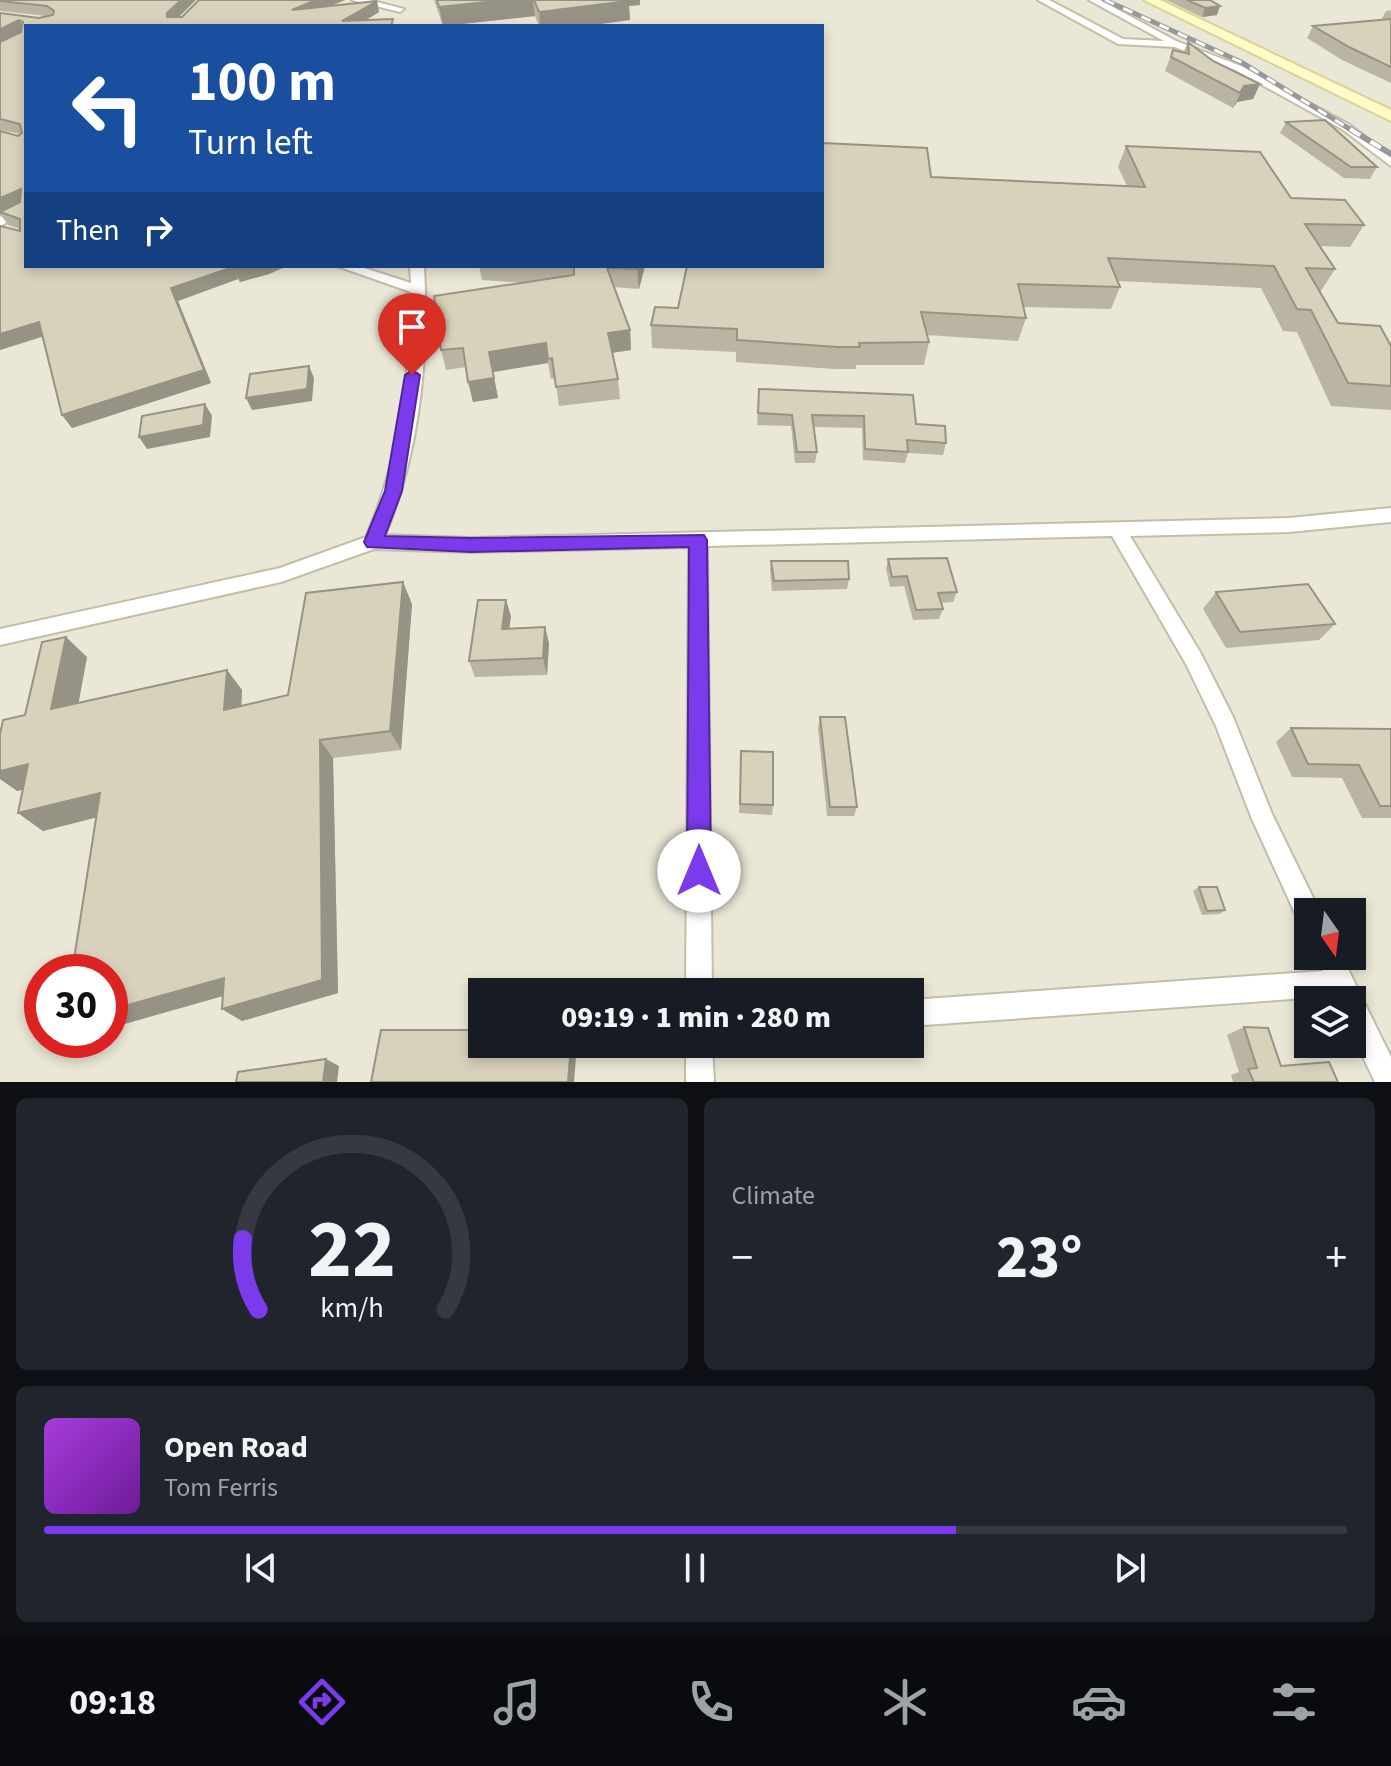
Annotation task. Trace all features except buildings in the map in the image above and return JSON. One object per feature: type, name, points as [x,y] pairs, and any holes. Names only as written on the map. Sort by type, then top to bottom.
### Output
[{"type":"street","points":[[356,0],[401,8]]},
{"type":"street","points":[[1042,0],[1121,42],[1188,46]]},
{"type":"street","points":[[1093,0],[1314,108],[1354,133],[1391,163]]},
{"type":"street","points":[[1150,0],[1390,115]]},
{"type":"street","points":[[3,228],[24,209]]},
{"type":"street","points":[[350,268],[419,290]]},
{"type":"street","points":[[373,542],[394,491],[411,400],[419,290],[417,268]]},
{"type":"street","points":[[0,637],[281,575],[373,542],[471,545],[1289,525],[1391,515]]},
{"type":"street","points":[[1116,528],[1200,671],[1226,724],[1263,819],[1301,898]]},
{"type":"street","points":[[698,540],[699,978]]},
{"type":"street","points":[[924,1012],[1294,998]]},
{"type":"street","points":[[1366,1034],[1389,1082]]},
{"type":"street","points":[[699,1058],[700,1082]]},
{"type":"shaded area","points":[[0,0],[1391,0],[1391,1082],[0,1082]]},
{"type":"railway","points":[[1105,0],[1241,62],[1353,131]]},
{"type":"railway","points":[[1350,129],[1391,154]]},
{"type":"route","points":[[412,375],[411,400],[394,491],[373,542],[471,545],[698,540],[699,871]]}]
